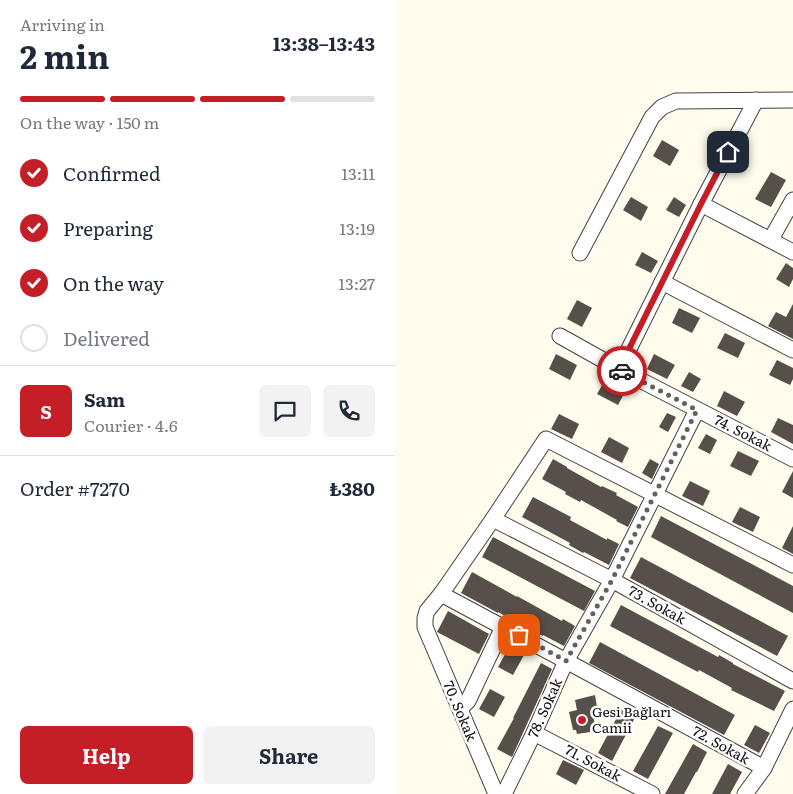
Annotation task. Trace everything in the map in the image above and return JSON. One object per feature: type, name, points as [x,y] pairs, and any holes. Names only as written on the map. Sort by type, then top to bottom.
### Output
[{"type":"street","points":[[619,369],[701,204],[756,100]]},
{"type":"street","points":[[580,253],[652,117],[668,103],[676,101],[793,100]]},
{"type":"street","points":[[771,239],[793,200]]},
{"type":"street","points":[[701,204],[793,252]]},
{"type":"street","points":[[662,282],[793,350]]},
{"type":"street","name":"74. Sokak","points":[[560,336],[619,369],[793,459]]},
{"type":"street","name":"78. Sokak","points":[[504,794],[566,661],[612,580],[697,410]]},
{"type":"street","points":[[441,594],[546,439],[793,565]]},
{"type":"street","name":"73. Sokak","points":[[493,519],[612,580],[793,681]]},
{"type":"street","name":"72. Sokak","points":[[441,594],[764,768]]},
{"type":"street","name":"70. Sokak","points":[[441,594],[426,614],[425,627],[496,794]]},
{"type":"street","points":[[460,709],[468,701],[503,627]]},
{"type":"street","points":[[745,794],[764,768],[792,714]]},
{"type":"street","name":"71. Sokak","points":[[534,733],[652,794]]},
{"type":"building","points":[[662,140],[679,150],[670,166],[653,156]]},
{"type":"building","points":[[771,172],[786,180],[771,207],[755,199]]},
{"type":"building","points":[[631,197],[648,207],[641,221],[623,210]]},
{"type":"building","points":[[674,197],[686,205],[679,217],[666,210]]},
{"type":"building","points":[[642,252],[658,261],[651,273],[635,265]]},
{"type":"building","points":[[786,263],[793,268],[793,279],[789,287],[776,279]]},
{"type":"building","points":[[577,300],[592,308],[582,327],[567,319]]},
{"type":"building","points":[[793,304],[793,339],[768,326],[776,312],[786,317]]},
{"type":"building","points":[[679,308],[700,318],[692,333],[672,323]]},
{"type":"building","points":[[725,333],[745,343],[738,358],[717,348]]},
{"type":"building","points":[[556,354],[577,365],[570,380],[549,369]]},
{"type":"building","points":[[654,354],[675,365],[667,379],[647,369]]},
{"type":"building","points":[[777,360],[793,368],[793,379],[790,385],[769,375]]},
{"type":"building","points":[[689,372],[701,379],[693,392],[681,386]]},
{"type":"building","points":[[605,380],[626,390],[618,405],[597,394]]},
{"type":"building","points":[[724,391],[745,402],[737,416],[717,406]]},
{"type":"building","points":[[667,413],[676,417],[668,432],[659,427]]},
{"type":"building","points":[[559,414],[579,424],[572,439],[551,429]]},
{"type":"building","points":[[778,418],[793,425],[793,444],[771,432]]},
{"type":"building","points":[[706,434],[717,440],[710,454],[698,448]]},
{"type":"building","points":[[609,437],[629,448],[622,463],[601,452]]},
{"type":"building","points":[[738,451],[759,461],[751,476],[730,466]]},
{"type":"building","points":[[553,459],[601,487],[617,493],[616,495],[638,507],[628,527],[581,500],[580,502],[565,494],[566,492],[542,479]]},
{"type":"building","points":[[650,459],[659,464],[652,479],[642,473]]},
{"type":"building","points":[[793,471],[793,498],[782,492]]},
{"type":"building","points":[[690,481],[710,491],[703,506],[682,496]]},
{"type":"building","points":[[533,497],[571,517],[570,520],[607,540],[607,538],[619,544],[609,565],[583,553],[569,545],[570,543],[522,517]]},
{"type":"building","points":[[740,507],[760,517],[753,532],[732,522]]},
{"type":"building","points":[[661,516],[793,586],[793,613],[651,537]]},
{"type":"building","points":[[793,526],[793,554],[782,548]]},
{"type":"building","points":[[493,537],[595,591],[584,611],[482,557]]},
{"type":"building","points":[[641,557],[788,636],[777,656],[630,578]]},
{"type":"building","points":[[472,572],[562,621],[563,619],[575,626],[564,646],[461,593]]},
{"type":"building","points":[[621,605],[785,691],[774,711],[731,690],[732,688],[699,670],[698,672],[610,626]]},
{"type":"building","points":[[448,611],[489,634],[479,654],[437,632]]},
{"type":"building","points":[[600,642],[735,715],[724,735],[589,663]]},
{"type":"building","points":[[509,647],[524,655],[513,675],[498,667]]},
{"type":"building","points":[[541,663],[552,669],[512,757],[497,749]]},
{"type":"building","points":[[490,689],[505,697],[494,717],[479,709]]},
{"type":"building","name":"Gesi Bağları Camii","points":[[595,695],[598,713],[593,714],[595,726],[590,728],[590,732],[577,734],[576,730],[573,730],[569,712],[577,710],[575,700]]},
{"type":"building","points":[[623,706],[637,714],[612,761],[598,753]]},
{"type":"building","points":[[755,725],[770,733],[759,753],[744,745]]},
{"type":"building","points":[[658,726],[673,733],[648,779],[633,771]]},
{"type":"building","points":[[693,744],[707,752],[697,772],[684,794],[665,794]]},
{"type":"building","points":[[563,760],[584,770],[576,785],[556,774]]},
{"type":"building","points":[[728,764],[742,772],[730,794],[712,794]]},
{"type":"way so far","points":[[519,635],[566,661],[612,580],[697,410],[622,371]]},
{"type":"place","name":"Gesi Bağları Camii","points":[[582,720]]},
{"type":"route","points":[[622,371],[619,369],[728,152]]}]
